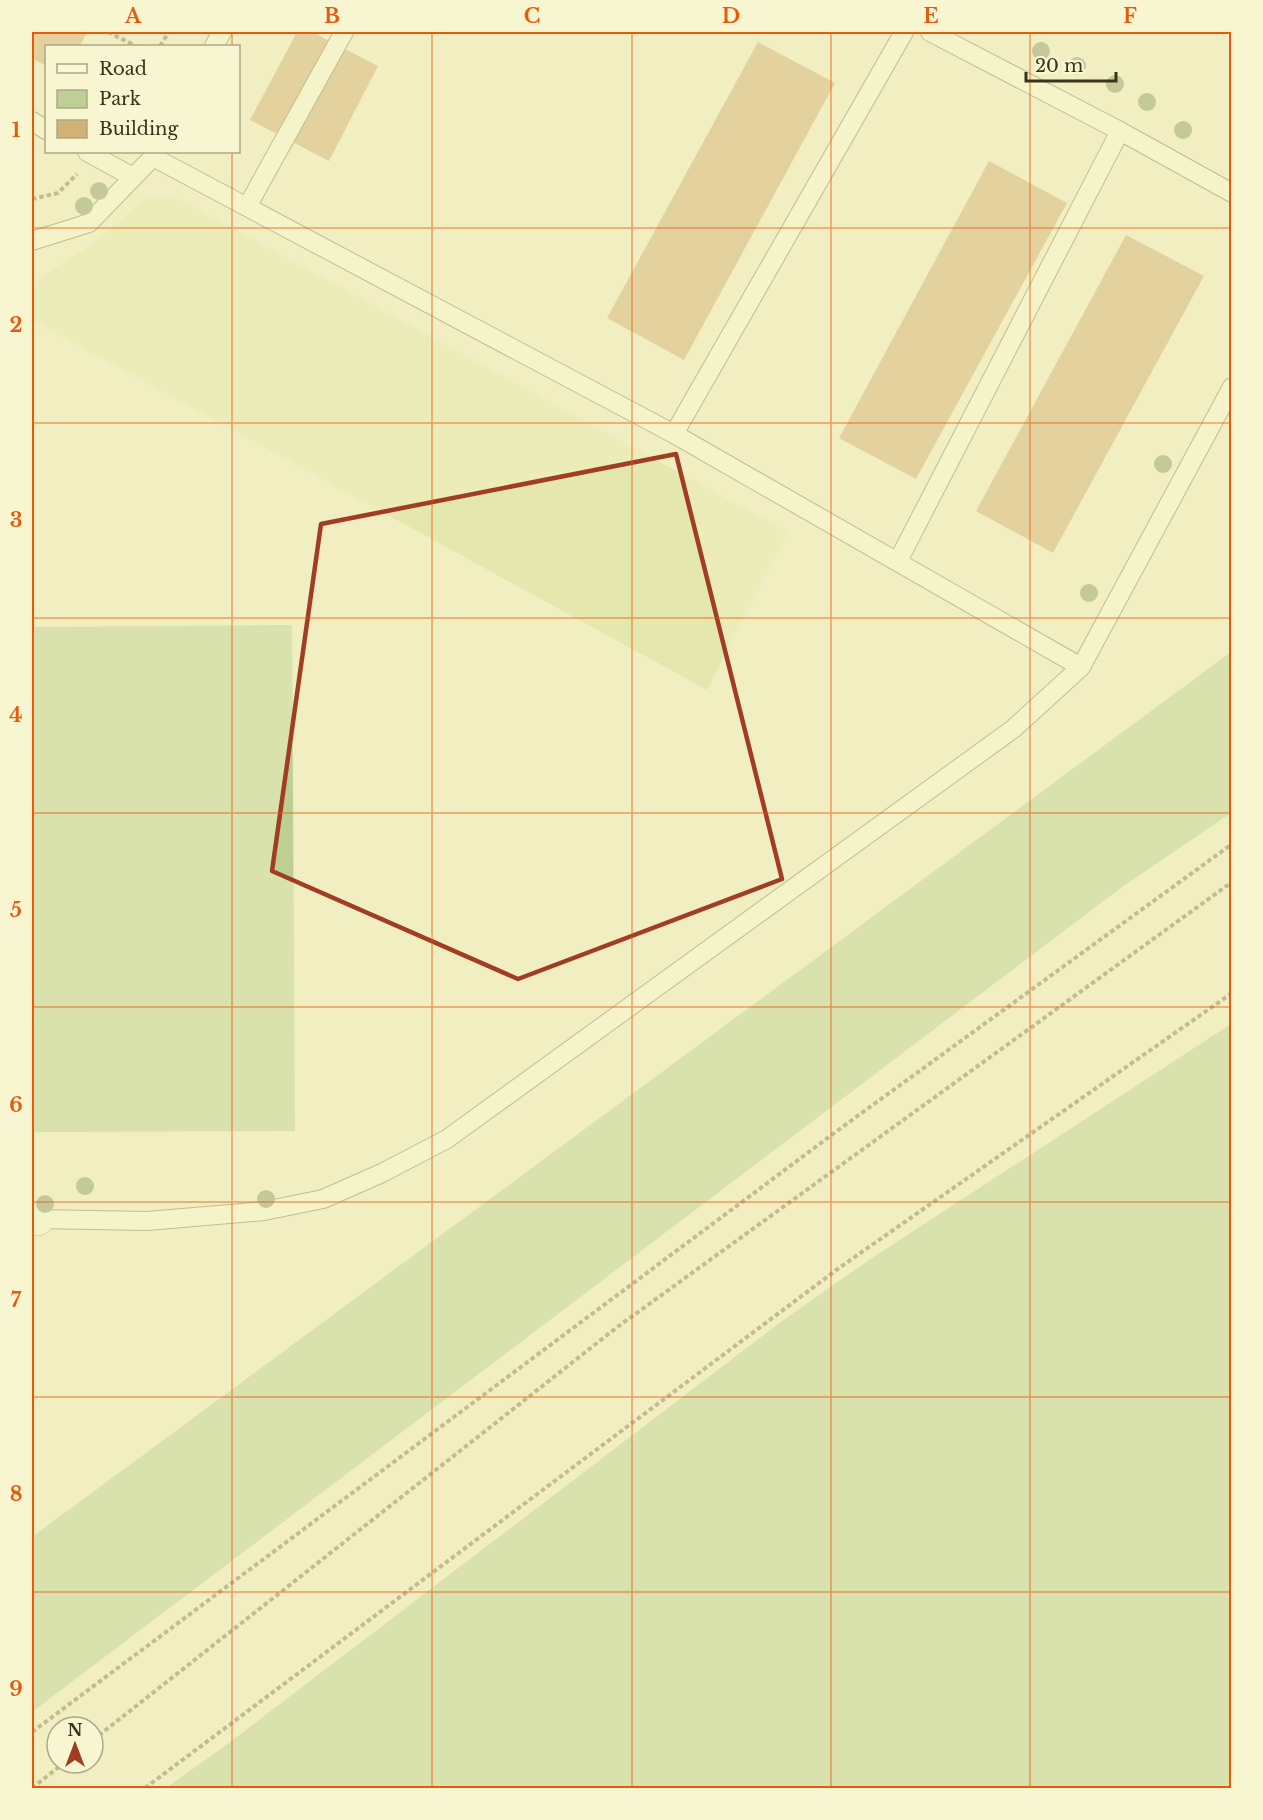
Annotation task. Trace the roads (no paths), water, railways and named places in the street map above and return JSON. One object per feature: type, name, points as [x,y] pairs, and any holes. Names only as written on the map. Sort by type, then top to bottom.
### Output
[{"type":"lane","points":[[247,207],[344,32]]},
{"type":"lane","points":[[674,434],[904,32]]},
{"type":"lane","points":[[930,32],[1120,130],[1232,193]]},
{"type":"lane","points":[[32,121],[45,129]]},
{"type":"lane","points":[[898,561],[1120,130]]},
{"type":"lane","points":[[91,154],[133,177]]},
{"type":"lane","points":[[32,241],[89,223],[154,154],[247,207],[674,434],[1081,667]]},
{"type":"lane","points":[[34,1219],[147,1221],[264,1211],[322,1199],[382,1173],[447,1139],[1013,729],[1081,667],[1232,387]]}]
